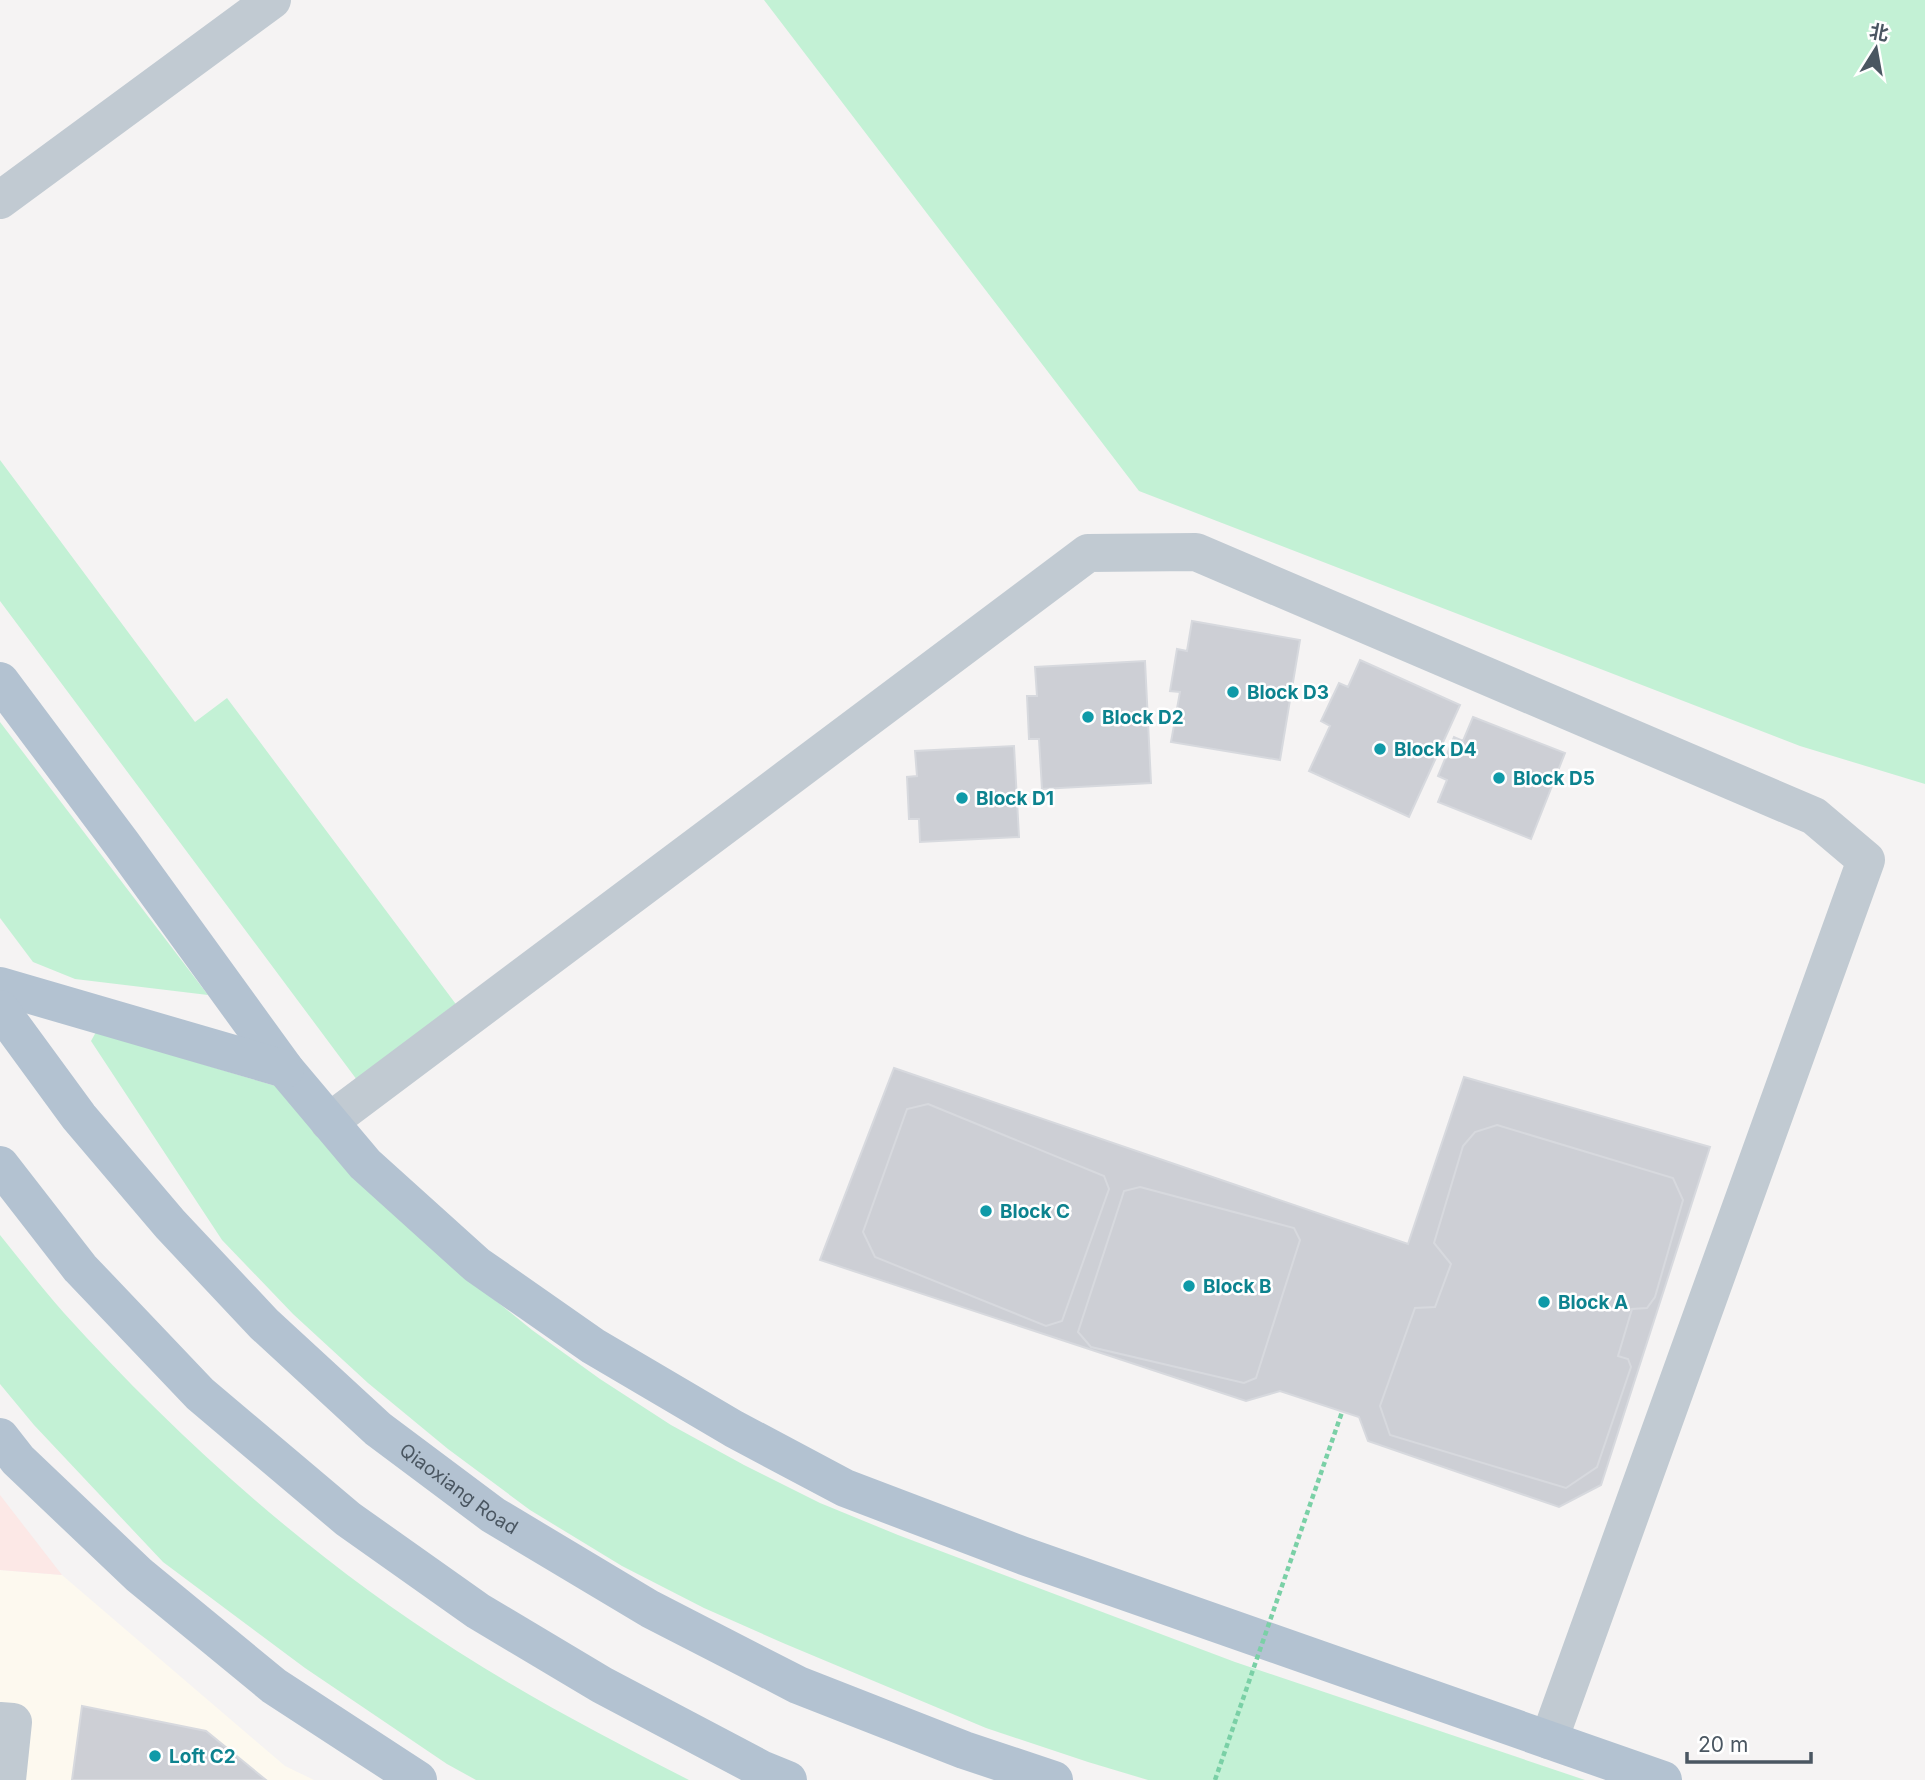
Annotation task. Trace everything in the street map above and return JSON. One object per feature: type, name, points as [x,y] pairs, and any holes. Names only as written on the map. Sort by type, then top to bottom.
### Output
[{"type":"main road","points":[[0,681],[285,1069],[365,1164],[477,1265],[593,1346],[734,1429],[845,1488],[1024,1556],[1663,1780]]},
{"type":"main road","points":[[0,986],[285,1069]]},
{"type":"main road","name":"Qiaoxiang Road","points":[[0,1009],[79,1117],[170,1224],[264,1324],[378,1429],[493,1515],[650,1609],[798,1685],[964,1750],[1054,1780]]},
{"type":"main road","points":[[0,1164],[80,1268],[200,1394],[348,1519],[478,1611],[602,1685],[761,1769],[788,1780]]},
{"type":"main road","points":[[0,1437],[18,1460],[139,1575],[274,1686],[418,1780]]},
{"type":"street","points":[[0,200],[272,0]]},
{"type":"street","points":[[329,1122],[1088,553],[1196,552],[1814,816],[1866,860],[1549,1740]]},
{"type":"street","points":[[0,1721],[13,1722],[7,1780]]},
{"type":"path","points":[[1215,1780],[1342,1412]]},
{"type":"shaded area","points":[[0,1495],[62,1575],[0,1570]]},
{"type":"shaded area","points":[[0,1570],[62,1575],[285,1766],[314,1780],[0,1780]]},
{"type":"green space","points":[[764,0],[1925,0],[1925,784],[1800,746],[1139,491]]},
{"type":"green space","points":[[0,460],[195,722],[227,698],[461,1011],[360,1084],[0,601]]},
{"type":"green space","points":[[0,722],[208,995],[75,979],[33,962],[0,918]]},
{"type":"green space","points":[[96,1032],[282,1088],[464,1275],[532,1330],[600,1379],[671,1425],[744,1465],[820,1503],[898,1535],[1235,1662],[1585,1780],[1148,1780],[986,1728],[704,1608],[622,1566],[530,1510],[448,1449],[368,1383],[293,1314],[222,1240],[91,1041]]},
{"type":"green space","points":[[0,1235],[64,1313],[154,1407],[201,1452],[299,1537],[403,1615],[485,1669],[689,1780],[476,1780],[447,1764],[305,1668],[163,1562],[34,1425],[0,1384]]},
{"type":"building","name":"Block D3","points":[[1192,621],[1300,640],[1280,760],[1171,742],[1180,692],[1170,691],[1177,649],[1187,651]]},
{"type":"building","name":"Block D4","points":[[1360,660],[1460,705],[1409,817],[1309,771],[1330,726],[1321,721],[1339,683],[1348,687]]},
{"type":"building","name":"Block D2","points":[[1145,661],[1151,783],[1042,789],[1039,739],[1029,739],[1027,696],[1037,696],[1035,667]]},
{"type":"building","name":"Block D5","points":[[1473,717],[1565,753],[1531,839],[1438,802],[1447,780],[1438,776],[1454,737],[1463,741]]},
{"type":"building","name":"Block D1","points":[[1014,746],[1019,837],[920,842],[919,819],[909,819],[907,777],[917,776],[915,751]]},
{"type":"building","points":[[894,1068],[1408,1244],[1464,1077],[1710,1147],[1601,1485],[1559,1507],[1368,1441],[1359,1417],[1280,1391],[1246,1401],[820,1260]]},
{"type":"building","name":"Block C","points":[[928,1104],[1104,1176],[1109,1189],[1062,1321],[1046,1326],[875,1257],[863,1232],[907,1109]]},
{"type":"building","name":"Block A","points":[[1497,1125],[1673,1178],[1683,1200],[1655,1297],[1647,1308],[1632,1309],[1618,1356],[1628,1359],[1631,1367],[1597,1467],[1566,1488],[1390,1435],[1380,1406],[1415,1308],[1435,1307],[1451,1264],[1434,1243],[1463,1146],[1475,1132]]},
{"type":"building","name":"Block B","points":[[1140,1187],[1294,1228],[1300,1240],[1256,1378],[1244,1383],[1091,1347],[1078,1332],[1124,1191]]},
{"type":"building","name":"Loft C2","points":[[82,1706],[206,1731],[266,1780],[72,1780]]},
{"type":"place","name":"Block D3","points":[[1233,692]]},
{"type":"place","name":"Block D2","points":[[1088,717]]},
{"type":"place","name":"Block D4","points":[[1380,749]]},
{"type":"place","name":"Block D5","points":[[1499,778]]},
{"type":"place","name":"Block D1","points":[[962,798]]},
{"type":"place","name":"Block C","points":[[986,1211]]},
{"type":"place","name":"Block B","points":[[1189,1286]]},
{"type":"place","name":"Block A","points":[[1544,1302]]},
{"type":"place","name":"Loft C2","points":[[155,1756]]}]
